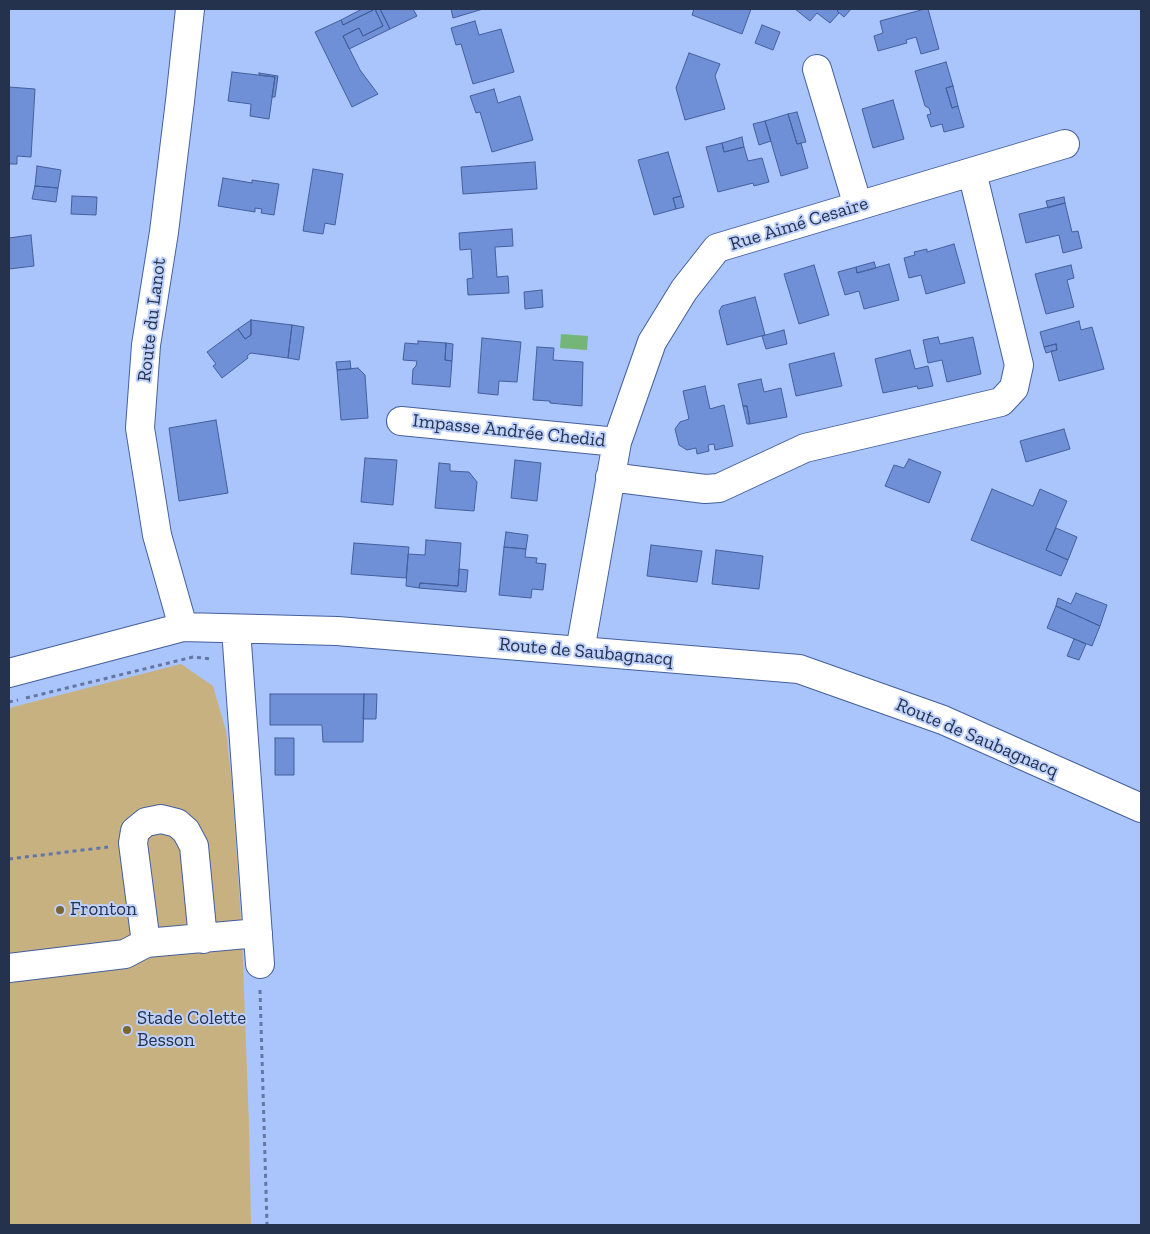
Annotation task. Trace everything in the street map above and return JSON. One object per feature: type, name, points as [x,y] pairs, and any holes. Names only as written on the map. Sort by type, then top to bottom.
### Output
[{"type":"street","name":"Route du Lanot","points":[[183,627],[157,535],[140,428],[146,345],[164,232],[190,9]]},
{"type":"street","points":[[818,69],[858,206]]},
{"type":"street","name":"Rue Aimé Cesaire","points":[[580,651],[616,442],[652,342],[684,290],[717,248],[1065,144]]},
{"type":"street","points":[[610,478],[705,489],[719,488],[805,448],[1001,402],[1014,388],[1019,365],[972,172]]},
{"type":"street","name":"Impasse Andrée Chedid","points":[[402,421],[616,442]]},
{"type":"street","name":"Route de Saubagnacq","points":[[9,673],[183,627],[337,632],[799,669],[943,720],[1141,808]]},
{"type":"street","points":[[236,629],[260,964]]},
{"type":"street","points":[[146,944],[133,843],[135,831],[146,822],[161,819],[177,822],[186,831],[194,846],[203,939]]},
{"type":"street","points":[[9,968],[125,954],[146,944],[258,933]]},
{"type":"path","points":[[9,702],[193,657],[211,659],[238,658]]},
{"type":"path","points":[[9,859],[133,843]]},
{"type":"path","points":[[260,964],[267,1225]]},
{"type":"shaded area","points":[[561,334],[588,336],[587,350],[560,348]]},
{"type":"shaded area","name":"Stade Colette Besson","points":[[181,664],[213,686],[226,731],[232,785],[242,935],[251,1225],[9,1225],[9,708]]},
{"type":"building","points":[[362,9],[375,9],[343,25],[341,20]]},
{"type":"building","points":[[375,9],[383,26],[363,36],[359,28],[343,36],[360,70],[378,94],[352,107],[315,32],[341,20],[343,25]]},
{"type":"building","points":[[375,9],[380,9],[390,29],[349,49],[343,36],[359,28],[363,36],[383,26]]},
{"type":"building","points":[[380,9],[413,9],[417,16],[390,29]]},
{"type":"building","points":[[451,9],[483,9],[453,18]]},
{"type":"building","points":[[694,9],[751,9],[742,34],[692,15]]},
{"type":"building","points":[[795,9],[839,9],[837,11],[839,13],[830,23],[817,13],[810,21]]},
{"type":"building","points":[[839,9],[851,9],[844,17],[837,11]]},
{"type":"building","points":[[928,9],[939,49],[921,54],[916,37],[906,40],[907,43],[878,51],[874,36],[883,33],[880,21]]},
{"type":"building","points":[[475,21],[479,35],[501,29],[514,72],[473,84],[461,44],[456,45],[451,28]]},
{"type":"building","points":[[762,25],[780,32],[773,50],[755,43]]},
{"type":"building","points":[[689,53],[720,64],[715,76],[725,109],[685,120],[676,88]]},
{"type":"building","points":[[946,62],[953,86],[946,88],[952,108],[958,106],[964,127],[944,132],[942,124],[931,127],[927,115],[931,114],[929,108],[925,106],[915,71]]},
{"type":"building","points":[[232,72],[275,77],[269,119],[250,116],[251,104],[228,101]]},
{"type":"building","points":[[259,73],[278,76],[275,97],[272,97],[275,77],[259,75]]},
{"type":"building","points":[[953,86],[958,106],[952,108],[946,88]]},
{"type":"building","points":[[9,87],[35,89],[31,157],[17,156],[17,164],[9,164]]},
{"type":"building","points":[[494,89],[498,103],[520,96],[533,140],[492,152],[480,112],[476,113],[470,96]]},
{"type":"building","points":[[893,100],[904,139],[873,148],[862,109]]},
{"type":"building","points":[[797,112],[806,142],[797,144],[788,114]]},
{"type":"building","points":[[788,114],[797,144],[801,143],[808,168],[781,176],[765,121]]},
{"type":"building","points":[[765,121],[771,141],[759,145],[753,124]]},
{"type":"building","points":[[742,137],[744,147],[724,152],[722,143]]},
{"type":"building","points":[[722,143],[724,152],[744,147],[748,161],[762,158],[769,182],[754,186],[753,183],[718,192],[706,147]]},
{"type":"building","points":[[668,152],[681,196],[673,198],[676,209],[654,215],[638,160]]},
{"type":"building","points":[[535,162],[537,189],[463,194],[461,167]]},
{"type":"building","points":[[37,166],[61,170],[58,188],[35,186]]},
{"type":"building","points":[[313,169],[343,174],[335,225],[325,223],[323,234],[303,231]]},
{"type":"building","points":[[223,178],[252,183],[252,180],[279,184],[274,215],[261,213],[262,209],[255,208],[255,212],[218,206]]},
{"type":"building","points":[[35,186],[58,188],[56,202],[32,199]]},
{"type":"building","points":[[72,196],[97,197],[96,215],[71,214]]},
{"type":"building","points":[[681,196],[684,207],[676,209],[673,198]]},
{"type":"building","points":[[1064,197],[1065,203],[1048,208],[1046,201]]},
{"type":"building","points":[[1065,203],[1072,232],[1078,231],[1082,248],[1063,253],[1059,235],[1026,243],[1019,214]]},
{"type":"building","points":[[512,229],[513,246],[495,247],[497,277],[508,276],[509,293],[468,295],[467,279],[473,278],[471,249],[460,250],[459,233]]},
{"type":"building","points":[[31,235],[34,266],[9,269],[9,238]]},
{"type":"building","points":[[954,244],[965,283],[926,294],[921,275],[909,278],[904,258],[915,255],[914,252],[927,249],[927,252]]},
{"type":"building","points":[[874,262],[876,268],[857,273],[856,267]]},
{"type":"building","points":[[889,264],[899,300],[864,309],[859,291],[845,295],[838,272],[856,267],[857,273]]},
{"type":"building","points":[[814,265],[829,315],[799,324],[784,274]]},
{"type":"building","points":[[1071,265],[1074,278],[1067,280],[1074,307],[1046,314],[1035,274]]},
{"type":"building","points":[[542,290],[543,307],[525,309],[524,292]]},
{"type":"building","points":[[755,297],[765,335],[727,345],[719,311],[722,306]]},
{"type":"building","points":[[251,320],[251,335],[245,339],[238,329]]},
{"type":"building","points":[[251,320],[292,325],[288,358],[251,353],[247,356],[248,358],[222,378],[213,366],[216,364],[207,352],[238,329],[245,339],[251,335]]},
{"type":"building","points":[[1079,321],[1081,330],[1092,327],[1104,369],[1059,381],[1051,351],[1057,350],[1056,344],[1044,347],[1040,332]]},
{"type":"building","points":[[292,325],[304,327],[299,360],[288,358]]},
{"type":"building","points":[[784,330],[787,344],[766,349],[762,336]]},
{"type":"building","points":[[938,337],[940,344],[973,337],[981,374],[947,382],[942,360],[928,363],[923,340]]},
{"type":"building","points":[[482,338],[521,342],[517,382],[499,381],[498,395],[478,393]]},
{"type":"building","points":[[418,341],[446,343],[445,360],[452,361],[450,387],[412,384],[413,369],[417,361],[403,360],[405,343],[418,344]]},
{"type":"building","points":[[446,343],[453,344],[452,361],[445,360]]},
{"type":"building","points":[[1056,344],[1057,350],[1046,353],[1044,347]]},
{"type":"building","points":[[537,347],[554,348],[553,360],[583,362],[582,406],[533,400]]},
{"type":"building","points":[[910,350],[915,369],[928,366],[933,386],[918,389],[917,386],[883,393],[875,359]]},
{"type":"building","points":[[834,353],[842,386],[796,396],[789,364]]},
{"type":"building","points":[[350,361],[351,369],[337,370],[336,362]]},
{"type":"building","points":[[358,368],[365,375],[368,418],[341,420],[337,370]]},
{"type":"building","points":[[761,379],[764,392],[781,388],[787,417],[750,424],[747,406],[743,406],[738,384]]},
{"type":"building","points":[[705,386],[710,409],[724,405],[733,446],[715,450],[714,444],[708,445],[709,451],[697,454],[696,448],[687,450],[679,445],[675,429],[680,422],[689,419],[683,391]]},
{"type":"building","points":[[743,406],[747,406],[750,424],[747,424]]},
{"type":"building","points":[[216,420],[228,493],[179,501],[169,428]]},
{"type":"building","points":[[1064,429],[1070,449],[1026,462],[1020,441]]},
{"type":"building","points":[[365,458],[397,460],[393,505],[361,502]]},
{"type":"building","points":[[909,459],[941,472],[929,503],[885,486],[894,465],[904,468]]},
{"type":"building","points":[[515,460],[541,463],[537,501],[511,498]]},
{"type":"building","points":[[439,463],[450,464],[450,471],[469,472],[477,482],[474,511],[435,508]]},
{"type":"building","points":[[992,489],[1033,506],[1040,489],[1067,501],[1046,550],[1068,560],[1061,576],[971,540]]},
{"type":"building","points":[[1056,528],[1077,537],[1068,560],[1046,550]]},
{"type":"building","points":[[506,532],[528,535],[526,549],[504,547]]},
{"type":"building","points":[[426,540],[461,543],[458,586],[420,583],[419,588],[406,586],[408,554],[425,555]]},
{"type":"building","points":[[354,543],[409,547],[406,578],[351,574]]},
{"type":"building","points":[[651,545],[702,551],[697,582],[647,576]]},
{"type":"building","points":[[504,547],[526,549],[525,557],[537,558],[536,563],[546,564],[543,590],[532,589],[531,598],[499,595]]},
{"type":"building","points":[[716,550],[763,556],[759,589],[712,584]]},
{"type":"building","points":[[459,569],[468,570],[466,592],[419,588],[420,583],[458,586]]},
{"type":"building","points":[[1076,593],[1107,605],[1100,626],[1056,606],[1058,598],[1071,604]]},
{"type":"building","points":[[1056,606],[1100,626],[1092,646],[1047,628]]},
{"type":"building","points":[[1074,639],[1086,644],[1079,660],[1067,656]]},
{"type":"building","points":[[270,694],[364,694],[363,742],[323,742],[322,725],[270,725]]},
{"type":"building","points":[[364,694],[377,694],[376,719],[363,719]]},
{"type":"building","points":[[275,738],[294,738],[294,775],[275,775]]},
{"type":"place","name":"Fronton","points":[[60,910]]},
{"type":"place","name":"Stade Colette Besson","points":[[127,1030]]}]
